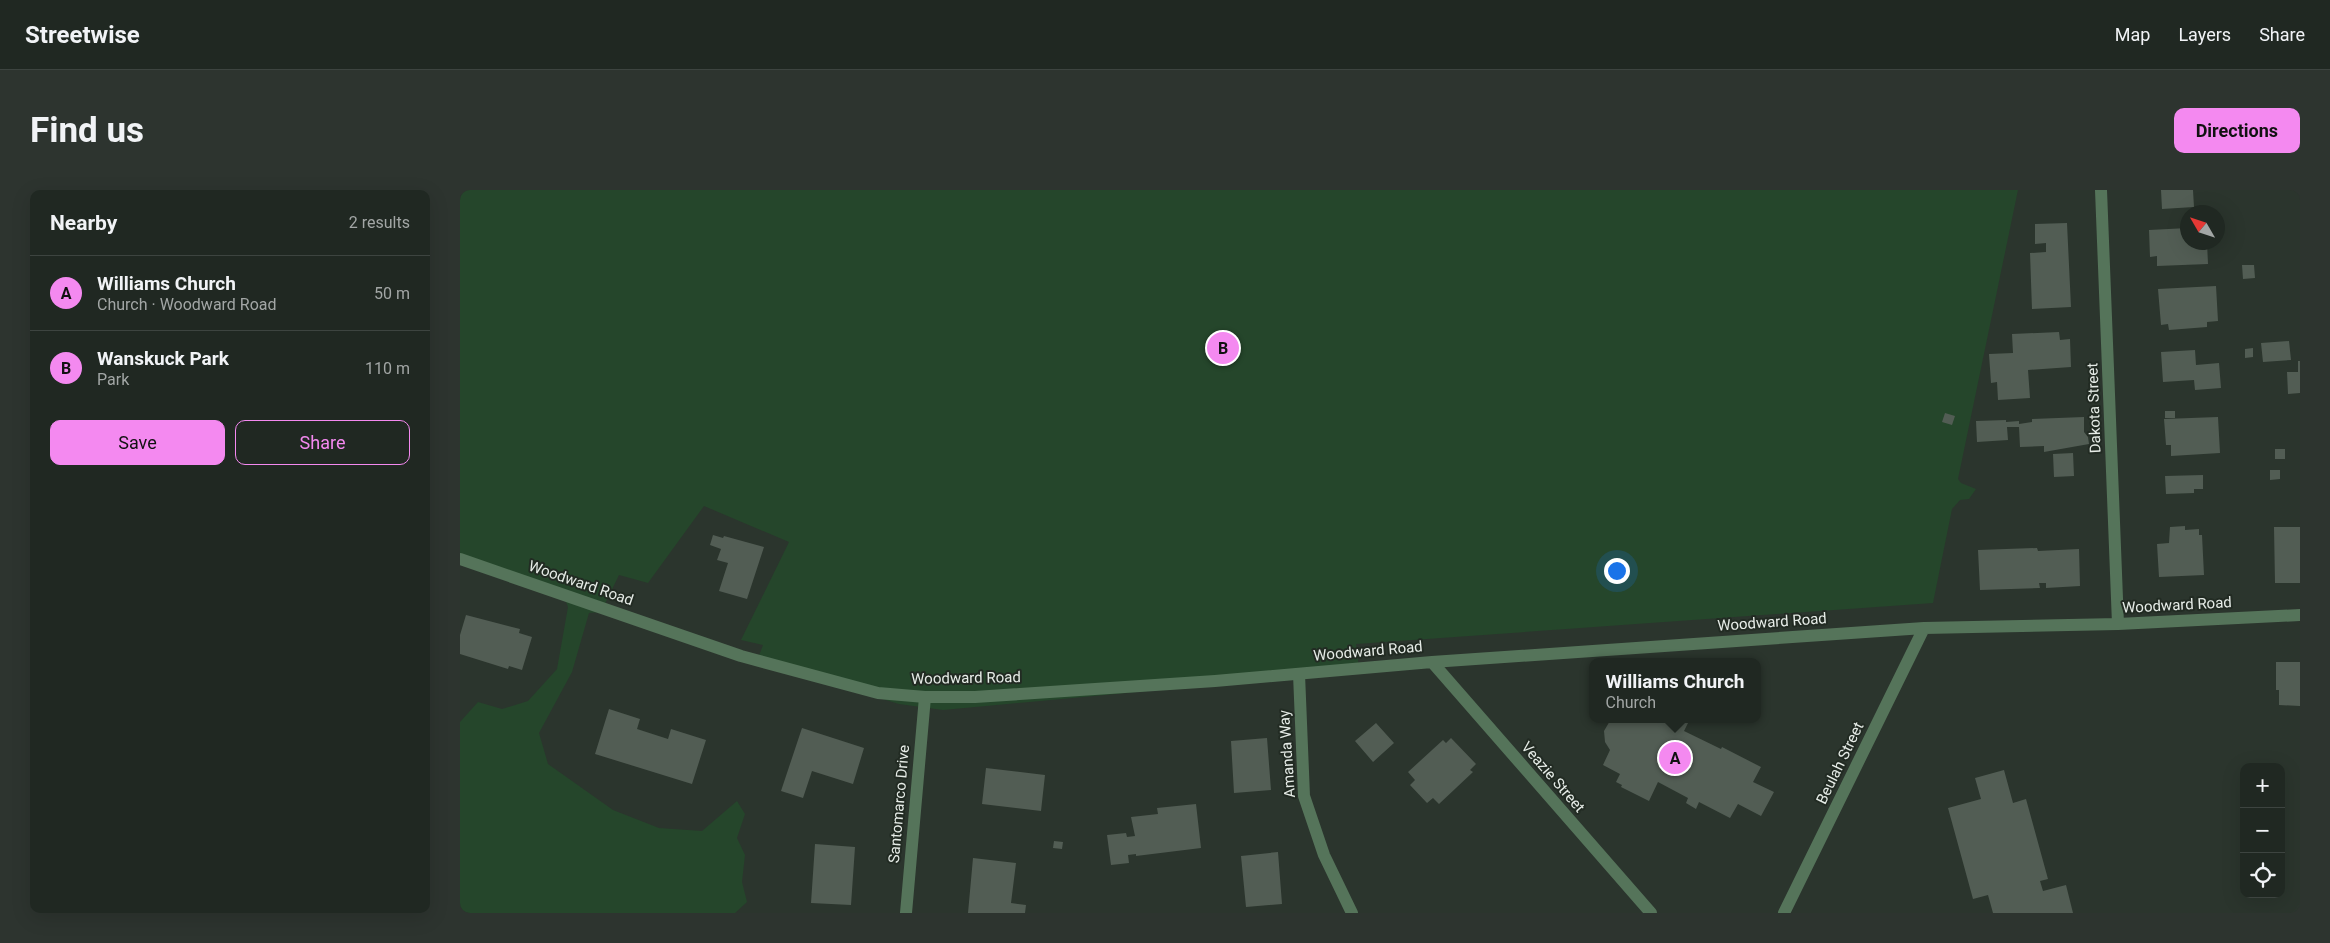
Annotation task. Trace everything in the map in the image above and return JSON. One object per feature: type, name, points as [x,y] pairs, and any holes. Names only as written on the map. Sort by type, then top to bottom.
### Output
[{"type":"street","name":"Dakota Street","points":[[2101,190],[2118,624]]},
{"type":"street","name":"Woodward Road","points":[[460,559],[741,656],[878,693],[926,697],[1034,693],[1299,674],[1432,662],[1924,628],[2118,624],[2300,615]]},
{"type":"street","name":"Beulah Street","points":[[1784,913],[1924,628]]},
{"type":"street","name":"Veazie Street","points":[[1432,662],[1651,913]]},
{"type":"street","name":"Amanda Way","points":[[1299,674],[1304,796],[1324,855],[1352,913]]},
{"type":"street","name":"Santomarco Drive","points":[[906,913],[926,697]]},
{"type":"green space","points":[[460,190],[2018,190],[1958,479],[1961,483],[1976,489],[1969,499],[1960,500],[1952,509],[1933,603],[1356,644],[1359,668],[1310,676],[943,710],[899,704],[757,661],[763,645],[741,640],[789,542],[704,506],[648,583],[619,575],[601,612],[589,613],[572,672],[539,733],[548,764],[613,810],[659,828],[702,831],[737,801],[745,814],[737,838],[745,855],[742,882],[747,902],[735,913],[460,913],[460,722],[478,702],[502,709],[528,701],[557,669],[568,607],[565,599],[460,564]]},
{"type":"building","points":[[2161,190],[2193,190],[2194,205],[2180,205],[2180,208],[2162,209]]},
{"type":"building","points":[[2067,223],[2071,307],[2032,309],[2030,253],[2046,252],[2046,243],[2035,244],[2035,224]]},
{"type":"building","points":[[2180,228],[2180,250],[2207,250],[2208,264],[2157,266],[2157,256],[2150,257],[2149,230]]},
{"type":"building","points":[[2242,265],[2254,265],[2255,278],[2243,279]]},
{"type":"building","points":[[2216,286],[2218,321],[2207,322],[2207,327],[2169,330],[2168,324],[2161,325],[2158,289]]},
{"type":"building","points":[[2059,332],[2060,340],[2070,339],[2071,367],[2028,370],[2030,398],[1998,400],[1997,382],[1991,383],[1989,354],[2013,353],[2012,334]]},
{"type":"building","points":[[2289,341],[2291,360],[2263,362],[2261,343]]},
{"type":"building","points":[[2253,348],[2253,357],[2245,358],[2245,349]]},
{"type":"building","points":[[2195,350],[2196,365],[2219,363],[2221,388],[2195,390],[2194,380],[2163,382],[2161,352]]},
{"type":"building","points":[[2298,361],[2300,361],[2300,393],[2288,394],[2287,372],[2298,372]]},
{"type":"building","points":[[2165,411],[2175,411],[2175,418],[2165,418]]},
{"type":"building","points":[[1945,413],[1955,416],[1952,425],[1942,422]]},
{"type":"building","points":[[2084,417],[2084,432],[2088,437],[2089,444],[2044,452],[2044,446],[2020,447],[2019,427],[2007,427],[2008,440],[1977,442],[1976,421],[2006,420],[2006,422],[2019,421],[2019,424],[2032,422],[2032,419]]},
{"type":"building","points":[[2218,417],[2220,453],[2171,456],[2171,445],[2166,445],[2164,419]]},
{"type":"building","points":[[2275,449],[2285,449],[2285,459],[2275,459]]},
{"type":"building","points":[[2073,453],[2074,476],[2054,477],[2053,454]]},
{"type":"building","points":[[2270,470],[2280,470],[2280,479],[2270,480]]},
{"type":"building","points":[[2203,475],[2203,489],[2194,489],[2194,493],[2166,494],[2165,476]]},
{"type":"building","points":[[2185,526],[2185,530],[2199,529],[2199,535],[2202,535],[2204,575],[2159,577],[2157,544],[2169,543],[2170,527]]},
{"type":"building","points":[[2274,527],[2300,527],[2300,583],[2275,583]]},
{"type":"building","points":[[713,535],[723,538],[724,536],[764,547],[747,599],[719,591],[728,563],[717,560],[721,549],[710,545]]},
{"type":"building","points":[[2037,548],[2038,551],[2079,549],[2080,586],[2046,588],[2046,583],[2039,583],[2040,588],[1980,590],[1978,550]]},
{"type":"building","points":[[466,615],[520,629],[519,633],[532,637],[522,670],[509,666],[508,669],[460,654],[460,635]]},
{"type":"building","points":[[2276,662],[2300,662],[2300,706],[2279,705],[2279,690],[2276,690]]},
{"type":"building","points":[[609,709],[640,719],[637,729],[668,739],[671,729],[706,740],[692,784],[595,754]]},
{"type":"building","points":[[1376,723],[1394,743],[1373,762],[1355,741]]},
{"type":"building","points":[[1609,723],[1688,723],[1684,731],[1721,749],[1722,747],[1761,767],[1753,782],[1774,792],[1761,816],[1738,804],[1730,818],[1699,802],[1696,809],[1686,803],[1688,798],[1658,782],[1649,801],[1621,787],[1622,785],[1616,782],[1620,774],[1603,765],[1610,750],[1605,742],[1604,731]]},
{"type":"building","points":[[802,728],[864,748],[853,784],[812,771],[803,798],[781,791]]},
{"type":"building","points":[[1267,738],[1271,790],[1234,793],[1231,741]]},
{"type":"building","points":[[1451,738],[1476,764],[1470,770],[1473,772],[1439,804],[1433,798],[1427,803],[1410,785],[1415,780],[1408,772],[1443,740],[1446,743]]},
{"type":"building","points":[[986,768],[1045,775],[1041,811],[982,804]]},
{"type":"building","points":[[2004,770],[2013,803],[2026,799],[2048,879],[2040,881],[2043,891],[2066,885],[2073,913],[1993,913],[1988,895],[1973,899],[1948,808],[1981,799],[1975,778]]},
{"type":"building","points":[[1196,804],[1201,848],[1136,856],[1136,854],[1128,855],[1129,863],[1111,865],[1107,835],[1126,833],[1127,837],[1135,836],[1131,817],[1158,814],[1157,808]]},
{"type":"building","points":[[1054,841],[1063,842],[1062,849],[1053,848]]},
{"type":"building","points":[[815,844],[855,847],[851,905],[811,903]]},
{"type":"building","points":[[1278,852],[1282,904],[1246,907],[1241,856]]},
{"type":"building","points":[[973,858],[1016,863],[1011,903],[1026,905],[1025,913],[968,913]]},
{"type":"place","name":"Wanskuck Park","points":[[1223,348]]},
{"type":"place","name":"Williams Church","points":[[1675,758]]}]
